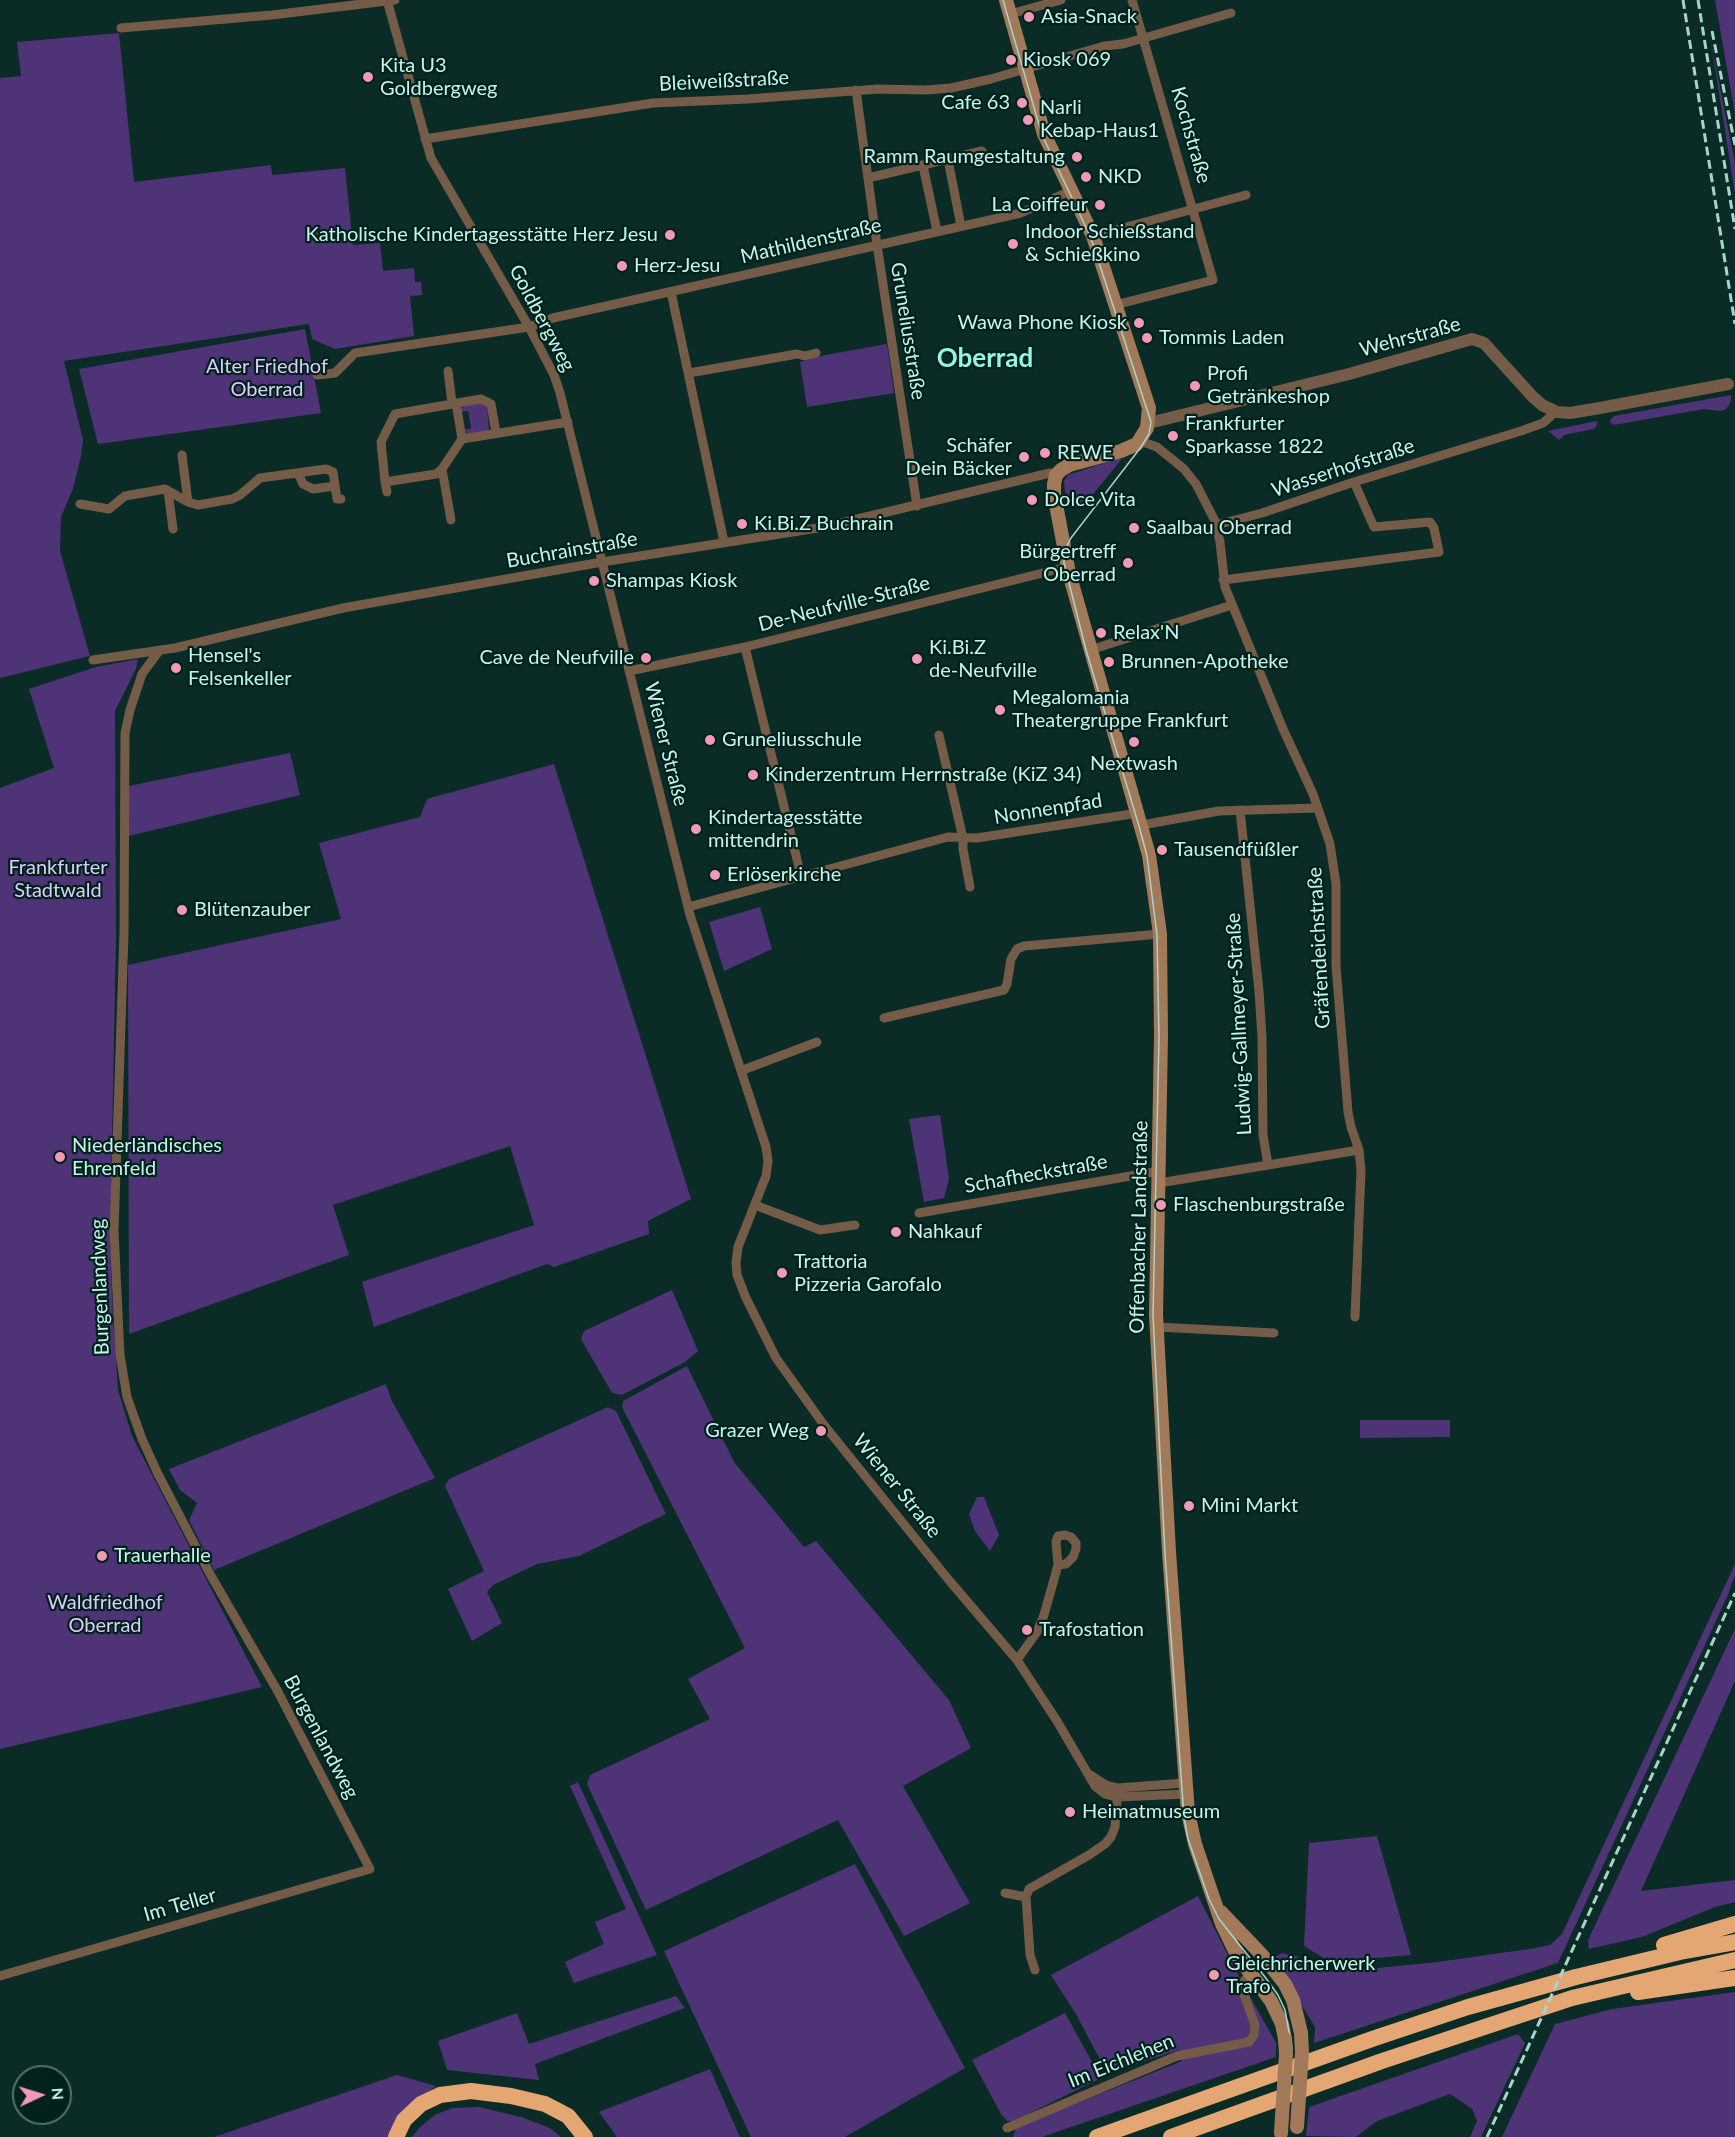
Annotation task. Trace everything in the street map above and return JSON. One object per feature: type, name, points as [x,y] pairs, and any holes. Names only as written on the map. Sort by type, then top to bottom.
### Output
[{"type":"highway","points":[[1576,1977],[1639,1952],[1735,1924]]},
{"type":"highway","points":[[1097,2137],[1468,2007],[1576,1977],[1680,1952],[1735,1942]]},
{"type":"highway","points":[[1171,2137],[1427,2045],[1580,1996],[1735,1960]]},
{"type":"highway","points":[[1580,1996],[1630,1993],[1735,1978]]},
{"type":"highway","points":[[396,2137],[411,2111],[428,2100],[448,2093],[471,2091],[510,2096],[545,2104],[568,2116],[585,2137]]},
{"type":"highway","points":[[404,2137],[414,2122],[428,2108],[447,2099],[464,2097],[511,2102],[543,2111],[562,2120],[578,2137]]},
{"type":"main road","points":[[1006,0],[1044,134],[1093,236],[1147,403],[1149,423],[1146,434],[1140,441],[1122,450],[1069,465],[1056,475]]},
{"type":"main road","name":"Offenbacher Landstraße","points":[[1056,475],[1054,494],[1066,561],[1140,819],[1149,855],[1160,934],[1161,1036],[1156,1327],[1185,1788],[1195,1844],[1222,1924],[1237,1956],[1271,2001],[1282,2024],[1286,2054],[1281,2135]]},
{"type":"main road","name":"Offenbacher Landstraße","points":[[1216,1905],[1262,1955],[1285,1984],[1293,2000],[1302,2032],[1297,2132]]},
{"type":"street","points":[[121,28],[272,15],[390,0]]},
{"type":"street","name":"Goldbergweg","points":[[390,0],[431,158],[529,327],[557,383],[602,562]]},
{"type":"street","points":[[1010,14],[1061,0]]},
{"type":"street","name":"Kochstraße","points":[[1115,305],[1213,280],[1132,0]]},
{"type":"street","name":"Bleiweißstraße","points":[[425,139],[653,103],[748,99],[856,90],[951,88],[1024,70],[1104,46],[1123,44],[1232,13]]},
{"type":"street","name":"Gruneliusstraße","points":[[856,90],[876,245],[917,506]]},
{"type":"street","points":[[868,178],[982,151]]},
{"type":"street","points":[[948,160],[961,226]]},
{"type":"street","points":[[923,166],[937,231]]},
{"type":"street","name":"Mathildenstraße","points":[[317,375],[335,373],[355,353],[529,327],[553,318],[1021,213],[1070,191]]},
{"type":"street","points":[[1093,236],[1193,207],[1246,195]]},
{"type":"street","points":[[671,291],[724,543]]},
{"type":"street","name":"Wehrstraße","points":[[1149,423],[1349,374],[1472,339],[1484,343],[1532,396],[1554,411]]},
{"type":"street","points":[[689,373],[797,354],[805,356],[816,353]]},
{"type":"street","points":[[448,371],[462,440]]},
{"type":"street","points":[[1554,411],[1570,413],[1728,384]]},
{"type":"street","points":[[387,492],[381,442],[395,414],[481,399],[491,404],[496,434]]},
{"type":"street","name":"Wasserhofstraße","points":[[1216,525],[1262,513],[1543,423],[1554,411]]},
{"type":"street","points":[[385,482],[436,474],[462,440],[568,422]]},
{"type":"street","points":[[1140,441],[1157,447],[1184,469],[1196,484],[1216,525]]},
{"type":"street","points":[[182,455],[188,502]]},
{"type":"street","points":[[80,504],[109,509],[130,494],[165,489],[198,505],[232,499],[260,478],[326,469],[333,472],[337,499],[341,499]]},
{"type":"street","points":[[442,469],[451,520]]},
{"type":"street","points":[[298,473],[303,484],[313,489],[335,486]]},
{"type":"street","name":"Buchrainstraße","points":[[93,660],[159,651],[344,608],[602,562],[824,527],[1050,473],[1056,475]]},
{"type":"street","points":[[1223,579],[1439,552],[1434,528],[1430,522],[1374,527],[1354,482]]},
{"type":"street","points":[[168,491],[173,529]]},
{"type":"street","name":"Gräfendeichstraße","points":[[1216,525],[1222,556],[1223,579],[1232,605],[1317,808],[1334,862],[1337,914],[1336,966],[1347,1101],[1351,1127],[1359,1150],[1361,1171],[1355,1317]]},
{"type":"street","name":"De-Neufville-Straße","points":[[629,671],[746,647],[1066,561]]},
{"type":"street","name":"Wiener Straße","points":[[602,562],[688,907],[743,1070],[766,1147],[768,1161],[766,1176],[738,1247],[736,1262],[737,1275],[746,1298],[776,1358],[824,1425],[948,1579],[1017,1660],[1057,1720],[1085,1770],[1118,1792],[1185,1788]]},
{"type":"street","points":[[1090,650],[1232,605]]},
{"type":"street","points":[[746,647],[801,876]]},
{"type":"street","name":"Burgenlandweg","points":[[159,651],[142,674],[125,733],[124,934],[114,1231],[117,1315],[127,1397],[158,1474],[210,1574],[277,1690],[370,1869]]},
{"type":"street","points":[[939,735],[963,838],[970,887]]},
{"type":"street","name":"Nonnenpfad","points":[[688,907],[948,837],[977,838],[1240,810],[1317,808]]},
{"type":"street","name":"Ludwig-Gallmeyer-Straße","points":[[1240,810],[1259,991],[1263,1135],[1268,1165]]},
{"type":"street","points":[[884,1018],[1004,990],[1011,959],[1017,949],[1024,946],[1160,934]]},
{"type":"street","points":[[743,1070],[817,1042]]},
{"type":"street","points":[[1159,1177],[1268,1165],[1359,1150]]},
{"type":"street","name":"Schafheckstraße","points":[[919,1213],[1159,1177]]},
{"type":"street","points":[[755,1205],[820,1230],[855,1225]]},
{"type":"street","points":[[1156,1327],[1274,1333]]},
{"type":"street","points":[[1017,1660],[1041,1625],[1058,1565]]},
{"type":"street","points":[[1035,1970],[1030,1954],[1026,1897],[1029,1889],[1089,1856],[1105,1844],[1115,1827],[1118,1792]]},
{"type":"street","name":"Im Teller","points":[[0,1976],[370,1869]]},
{"type":"street","points":[[1005,1893],[1026,1897]]},
{"type":"street","name":"Im Eichlehen","points":[[1007,2128],[1177,2056],[1249,2042],[1254,2035],[1255,2025],[1242,1989],[1244,1981],[1251,1973]]},
{"type":"green space","points":[[1715,0],[1735,0],[1735,114]]},
{"type":"green space","points":[[119,33],[134,182],[271,165],[272,175],[345,168],[353,245],[380,243],[383,271],[414,268],[415,282],[421,282],[422,295],[410,296],[414,336],[335,349],[312,339],[309,324],[64,361],[83,440],[73,489],[61,517],[60,551],[90,656],[0,678],[0,78],[21,76],[17,42]]},
{"type":"green space","points":[[1711,42],[1735,163],[1735,194]]},
{"type":"green space","name":"Alter Friedhof Oberrad","points":[[305,329],[321,413],[98,444],[79,369]]},
{"type":"green space","points":[[887,344],[894,393],[807,407],[800,362]]},
{"type":"green space","points":[[1731,395],[1729,405],[1720,411],[1704,409],[1614,425],[1610,422],[1614,416]]},
{"type":"green space","points":[[481,403],[487,406],[489,429],[467,434],[464,430],[471,428],[468,411],[460,412],[461,409],[465,405]]},
{"type":"green space","points":[[1597,421],[1594,429],[1564,435],[1559,440],[1548,431]]},
{"type":"green space","points":[[1119,458],[1121,460],[1084,505],[1065,492],[1064,481],[1068,475]]},
{"type":"green space","name":"Waldfriedhof Oberrad","points":[[138,659],[136,669],[115,711],[116,936],[110,1242],[118,1390],[132,1436],[262,1687],[0,1749],[0,788],[54,768],[29,689],[96,667]]},
{"type":"green space","points":[[290,753],[300,795],[129,836],[129,786]]},
{"type":"green space","points":[[554,764],[691,1199],[648,1221],[649,1234],[554,1267],[547,1264],[374,1327],[362,1282],[534,1225],[510,1146],[333,1205],[349,1255],[129,1334],[128,965],[341,919],[319,843],[420,817],[427,799]]},
{"type":"green space","points":[[760,907],[772,949],[724,971],[709,922]]},
{"type":"green space","points":[[940,1115],[949,1179],[944,1198],[924,1202],[909,1119]]},
{"type":"green space","points":[[672,1290],[698,1351],[685,1362],[622,1395],[612,1393],[581,1339],[584,1331]]},
{"type":"green space","points":[[687,1366],[734,1462],[804,1547],[816,1541],[949,1700],[971,1748],[903,1786],[970,1903],[904,1936],[838,1820],[646,1910],[587,1784],[590,1775],[710,1719],[688,1679],[745,1648],[622,1407],[623,1401]]},
{"type":"green space","points":[[386,1384],[392,1401],[435,1478],[214,1570],[189,1520],[197,1503],[180,1490],[169,1469]]},
{"type":"green space","points":[[608,1407],[616,1411],[666,1514],[579,1556],[537,1564],[493,1585],[487,1592],[502,1623],[472,1641],[448,1589],[484,1571],[445,1486],[449,1479]]},
{"type":"green space","points":[[1360,1420],[1450,1420],[1450,1437],[1360,1438]]},
{"type":"green space","points":[[977,1497],[984,1497],[999,1535],[990,1551],[975,1531],[969,1514]]},
{"type":"green space","points":[[1735,1564],[1735,1575],[1727,1597],[1558,1963],[1314,2043],[1315,2027],[1273,1958],[1282,1953],[1296,1956],[1327,1971],[1338,1972],[1438,1962],[1536,1948],[1550,1945],[1562,1934]]},
{"type":"green space","points":[[1735,1629],[1735,1681],[1641,1891],[1735,1880],[1735,1902],[1715,1907],[1642,1937],[1589,1949],[1588,1940]]},
{"type":"green space","points":[[578,1782],[657,1955],[574,1983],[565,1962],[604,1944],[595,1922],[626,1909],[570,1786]]},
{"type":"green space","points":[[1377,1836],[1411,1955],[1330,1962],[1304,1946],[1309,1843]]},
{"type":"green space","points":[[855,1864],[965,2068],[845,2137],[751,2137],[664,1951]]},
{"type":"green space","points":[[1198,1896],[1276,2043],[1276,2057],[1042,2137],[1013,2137],[1016,2128],[1182,2061],[1179,2050],[1107,2073],[1076,2014],[1051,1975]]},
{"type":"green space","points":[[1735,1992],[1735,2137],[1502,2137],[1555,2024],[1612,2009]]},
{"type":"green space","points":[[676,1996],[685,2008],[535,2064],[539,2080],[447,2070],[438,2041],[517,2013],[529,2044]]},
{"type":"green space","points":[[1065,2013],[1101,2078],[1014,2121],[1007,2121],[972,2060]]},
{"type":"green space","points":[[1518,2034],[1525,2043],[1481,2137],[1470,2137],[1477,2121],[1472,2109],[1450,2094],[1377,2121],[1356,2137],[1306,2136],[1309,2107]]},
{"type":"green space","points":[[710,2069],[740,2137],[617,2137],[599,2112]]},
{"type":"green space","points":[[397,2075],[436,2086],[402,2113],[388,2137],[214,2137]]},
{"type":"green space","points":[[479,2107],[521,2117],[550,2128],[561,2137],[412,2137],[436,2114],[453,2108]]},
{"type":"tram line","points":[[1003,0],[1042,135],[1091,238],[1151,422],[1149,434],[1141,447],[1071,538],[1064,551],[1064,563],[1086,650],[1147,856],[1157,935],[1159,1037],[1153,1315],[1165,1554],[1184,1817],[1188,1839],[1209,1899],[1219,1919],[1265,1977],[1285,2010],[1292,2048],[1286,2137]]},
{"type":"railway","points":[[1683,0],[1735,324]]},
{"type":"railway","points":[[1698,0],[1735,229]]},
{"type":"railway","points":[[1712,31],[1735,145]]},
{"type":"railway","points":[[1487,2137],[1735,1593]]},
{"type":"place","name":"Asia-Snack","points":[[1029,17]]},
{"type":"place","name":"Kiosk 069","points":[[1011,60]]},
{"type":"place","name":"Kita U3 Goldbergweg","points":[[368,77]]},
{"type":"place","name":"Cafe 63","points":[[1022,103]]},
{"type":"place","name":"Narli Kebap-Haus1","points":[[1028,120]]},
{"type":"place","name":"Ramm Raumgestaltung","points":[[1077,157]]},
{"type":"place","name":"NKD","points":[[1086,177]]},
{"type":"place","name":"La Coiffeur","points":[[1100,205]]},
{"type":"place","name":"Katholische Kindertagesstätte Herz Jesu","points":[[670,235]]},
{"type":"place","name":"Indoor Schießstand & Schießkino","points":[[1013,244]]},
{"type":"place","name":"Herz-Jesu","points":[[622,266]]},
{"type":"place","name":"Wawa Phone Kiosk","points":[[1139,323]]},
{"type":"place","name":"Tommis Laden","points":[[1147,338]]},
{"type":"place","name":"Profi Getränkeshop","points":[[1195,386]]},
{"type":"place","name":"Frankfurter Sparkasse 1822","points":[[1173,436]]},
{"type":"place","name":"REWE","points":[[1045,453]]},
{"type":"place","name":"Schäfer Dein Bäcker","points":[[1024,457]]},
{"type":"place","name":"Dolce Vita","points":[[1032,500]]},
{"type":"place","name":"Ki.Bi.Z Buchrain","points":[[742,524]]},
{"type":"place","name":"Saalbau Oberrad","points":[[1134,528]]},
{"type":"place","name":"Bürgertreff Oberrad","points":[[1128,563]]},
{"type":"place","name":"Shampas Kiosk","points":[[594,581]]},
{"type":"place","name":"Relax'N","points":[[1101,633]]},
{"type":"place","name":"Cave de Neufville","points":[[646,658]]},
{"type":"place","name":"Ki.Bi.Z de-Neufville","points":[[917,659]]},
{"type":"place","name":"Brunnen-Apotheke","points":[[1109,662]]},
{"type":"place","name":"Hensel's Felsenkeller","points":[[176,668]]},
{"type":"place","name":"Megalomania Theatergruppe Frankfurt","points":[[1000,710]]},
{"type":"place","name":"Gruneliusschule","points":[[710,740]]},
{"type":"place","name":"Nextwash","points":[[1134,742]]},
{"type":"place","name":"Kinderzentrum Herrnstraße (KiZ 34)","points":[[753,775]]},
{"type":"place","name":"Kindertagesstätte mittendrin","points":[[696,829]]},
{"type":"place","name":"Tausendfüßler","points":[[1162,850]]},
{"type":"place","name":"Erlöserkirche","points":[[715,875]]},
{"type":"place","name":"Blütenzauber","points":[[182,910]]},
{"type":"place","name":"Niederländisches Ehrenfeld","points":[[60,1157]]},
{"type":"place","name":"Flaschenburgstraße","points":[[1161,1205]]},
{"type":"place","name":"Nahkauf","points":[[896,1232]]},
{"type":"place","name":"Trattoria Pizzeria Garofalo","points":[[782,1273]]},
{"type":"place","name":"Grazer Weg","points":[[821,1431]]},
{"type":"place","name":"Mini Markt","points":[[1189,1506]]},
{"type":"place","name":"Trauerhalle","points":[[102,1556]]},
{"type":"place","name":"Trafostation","points":[[1027,1630]]},
{"type":"place","name":"Heimatmuseum","points":[[1070,1812]]},
{"type":"place","name":"Gleichricherwerk Trafo","points":[[1214,1975]]},
{"type":"district","name":"Oberrad","points":[[985,359]]},
{"type":"park label","name":"Frankfurter Stadtwald","points":[[58,880]]}]
